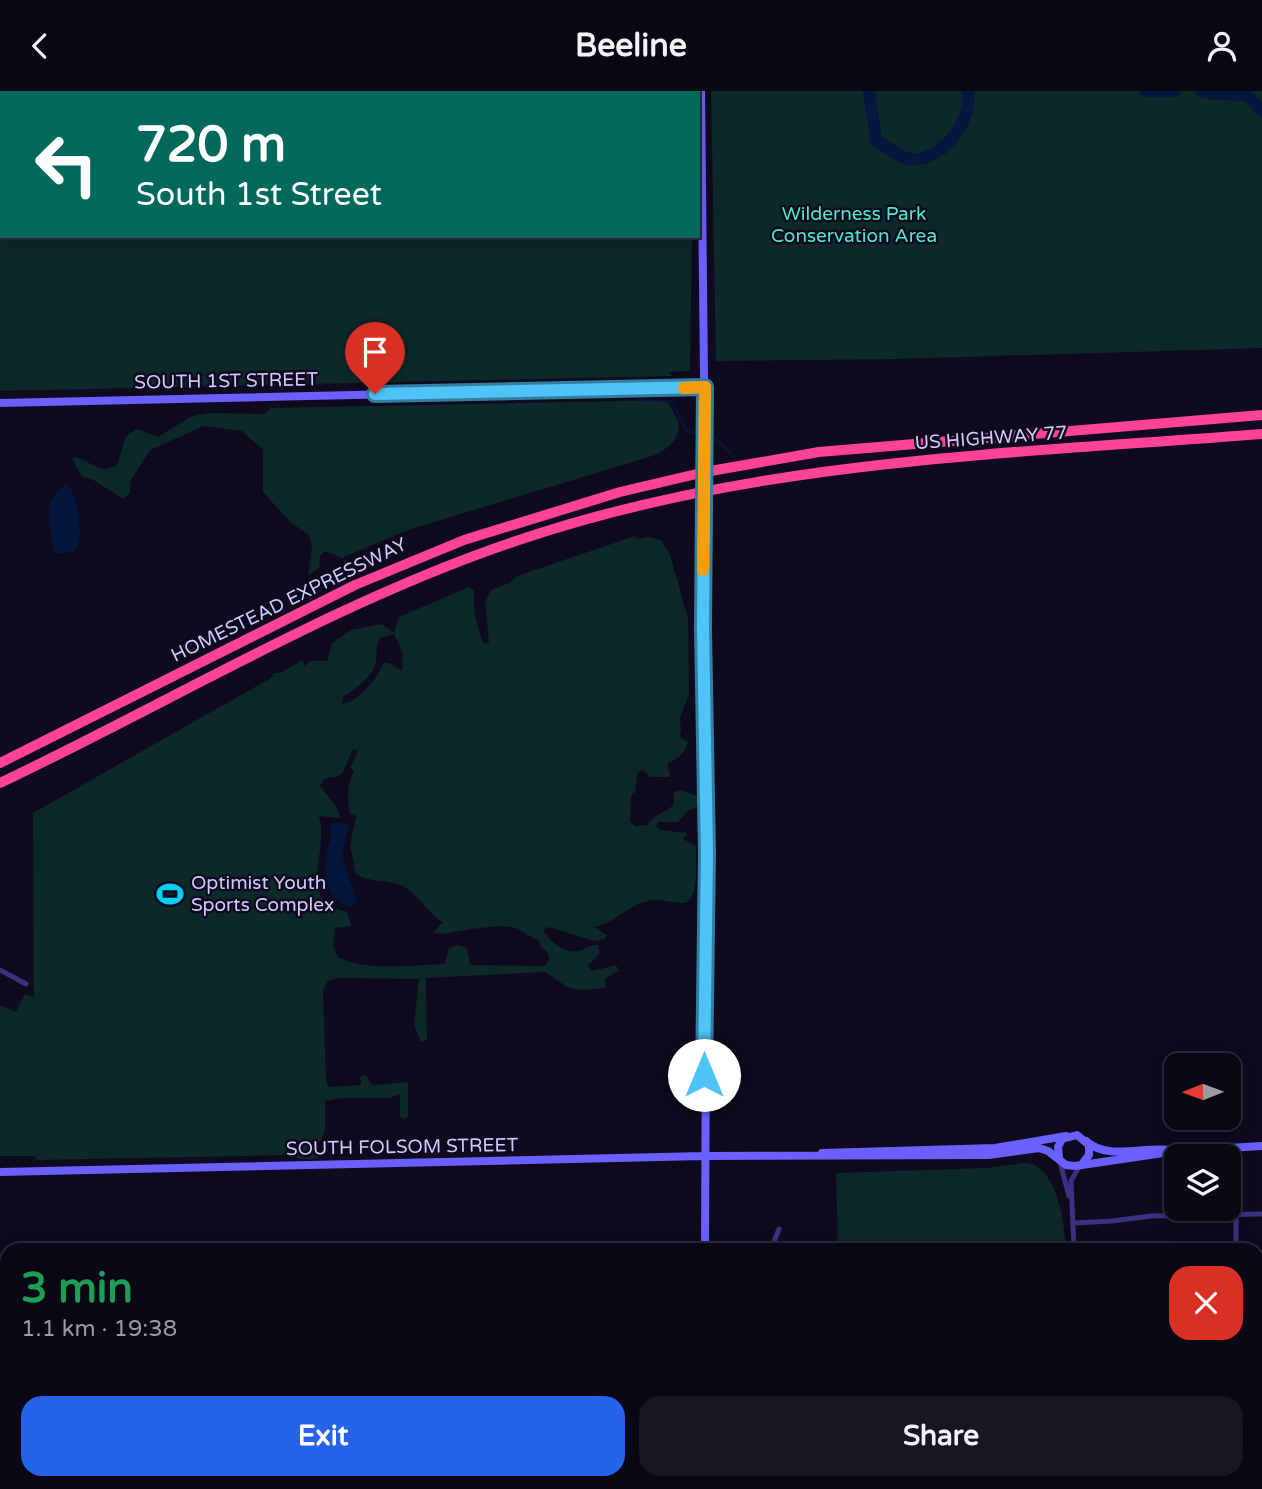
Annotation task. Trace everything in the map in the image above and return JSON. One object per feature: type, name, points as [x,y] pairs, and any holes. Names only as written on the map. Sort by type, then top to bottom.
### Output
[{"type":"highway","name":"US HIGHWAY 77","points":[[728,468],[874,446],[1262,415]]},
{"type":"highway","name":"US HIGHWAY 77","points":[[725,487],[796,474],[895,463],[1262,434]]},
{"type":"highway","name":"HOMESTEAD EXPRESSWAY","points":[[0,764],[272,624],[408,562],[566,507],[728,468]]},
{"type":"highway","name":"HOMESTEAD EXPRESSWAY","points":[[0,782],[305,627],[415,578],[578,521],[725,487]]},
{"type":"street","points":[[701,91],[705,387],[705,1243]]},
{"type":"street","name":"SOUTH 1ST STREET","points":[[0,403],[705,387]]},
{"type":"street","points":[[0,970],[26,984]]},
{"type":"street","points":[[1074,1243],[1071,1199],[1059,1158],[1059,1143],[1066,1136],[1077,1135],[1103,1152],[1142,1148],[1164,1150]]},
{"type":"street","name":"SOUTH FOLSOM STREET","points":[[805,1155],[834,1151],[995,1148],[1066,1136]]},
{"type":"street","points":[[1071,1199],[1072,1178],[1089,1150],[1086,1141]]},
{"type":"street","points":[[1241,1147],[1262,1146]]},
{"type":"street","name":"SOUTH FOLSOM STREET","points":[[0,1172],[704,1156],[989,1155],[1040,1148],[1059,1158]]},
{"type":"street","points":[[1059,1158],[1071,1167],[1164,1153]]},
{"type":"street","points":[[1241,1214],[1262,1214]]},
{"type":"street","points":[[1074,1223],[1164,1216]]},
{"type":"street","points":[[1236,1221],[1236,1243]]},
{"type":"street","points":[[773,1243],[779,1229]]},
{"type":"green space","name":"Wilderness Park Conservation Area","points":[[711,91],[1262,91],[1262,348],[896,359],[716,361]]},
{"type":"green space","points":[[0,238],[692,238],[690,371],[669,372],[672,376],[0,391]]},
{"type":"green space","points":[[665,400],[676,418],[678,433],[669,446],[652,456],[408,530],[342,558],[325,551],[320,556],[319,568],[308,576],[312,546],[308,534],[291,523],[263,492],[263,450],[242,431],[204,426],[150,450],[131,480],[130,493],[123,499],[92,479],[83,477],[76,468],[73,457],[99,468],[110,468],[117,465],[126,436],[137,429],[158,437],[192,416],[209,413],[266,414],[270,408]]},
{"type":"green space","points":[[635,536],[638,539],[646,537],[661,540],[670,555],[688,619],[689,694],[680,718],[679,736],[688,742],[680,755],[667,763],[670,777],[650,777],[643,770],[638,772],[635,792],[631,795],[630,822],[635,826],[647,825],[674,804],[674,792],[681,790],[700,797],[698,806],[688,811],[678,822],[658,822],[656,827],[687,833],[683,839],[696,846],[696,881],[692,897],[681,903],[652,900],[634,906],[594,927],[607,935],[605,939],[594,941],[549,927],[543,930],[554,943],[571,951],[598,945],[599,954],[587,966],[593,971],[616,965],[619,971],[605,978],[606,988],[582,990],[567,987],[545,972],[426,978],[427,1040],[421,1042],[414,1025],[419,979],[338,978],[328,981],[323,990],[326,1082],[329,1087],[360,1085],[362,1083],[359,1077],[363,1075],[367,1076],[372,1085],[408,1082],[408,1115],[406,1119],[400,1117],[400,1094],[390,1098],[342,1098],[325,1101],[325,1131],[319,1143],[319,1158],[312,1160],[291,1155],[36,1160],[35,1156],[0,1156],[0,1005],[16,1012],[25,994],[34,997],[33,813],[271,678],[274,673],[280,673],[303,660],[304,666],[311,661],[327,661],[332,643],[351,630],[382,624],[394,633],[399,617],[469,587],[474,590],[481,637],[484,644],[489,642],[485,602],[491,590],[509,583],[517,576]],"holes":[[[394,634],[403,654],[402,671],[389,663],[383,663],[367,688],[355,699],[342,704],[343,697],[373,671],[380,638]],[[353,749],[358,751],[350,768],[354,771],[348,797],[350,814],[356,816],[350,845],[356,874],[366,879],[395,883],[412,892],[443,922],[433,933],[492,927],[520,930],[539,940],[541,948],[547,951],[549,959],[546,966],[470,965],[467,948],[457,945],[449,948],[445,964],[376,966],[349,962],[338,957],[333,946],[335,928],[351,926],[347,912],[331,906],[322,897],[317,873],[321,845],[319,816],[340,818],[338,809],[320,786],[325,778],[337,777],[343,772]]]},
{"type":"green space","points":[[1023,1163],[1034,1165],[1044,1172],[1057,1196],[1064,1225],[1065,1243],[838,1243],[836,1173],[986,1168]]},
{"type":"water","points":[[67,484],[77,505],[80,538],[74,551],[58,554],[54,551],[48,514],[53,497]]},
{"type":"water","points":[[332,823],[349,823],[342,855],[357,902],[349,907],[328,888],[326,857],[332,837],[329,827]]},
{"type":"waterway","points":[[869,91],[876,140],[910,159],[933,154],[953,137],[966,114],[968,91]]},
{"type":"waterway","points":[[1146,91],[1175,91]]},
{"type":"waterway","points":[[1201,91],[1246,95],[1262,111]]},
{"type":"waterway","points":[[638,400],[671,401],[686,431],[698,434]]},
{"type":"waterway","points":[[713,435],[732,455]]},
{"type":"slow traffic","points":[[684,388],[705,387],[703,570]]},
{"type":"place","name":"Optimist Youth Sports Complex","points":[[170,894]]},
{"type":"route","points":[[375,394],[705,387],[703,628],[707,854],[704,1075]]}]
